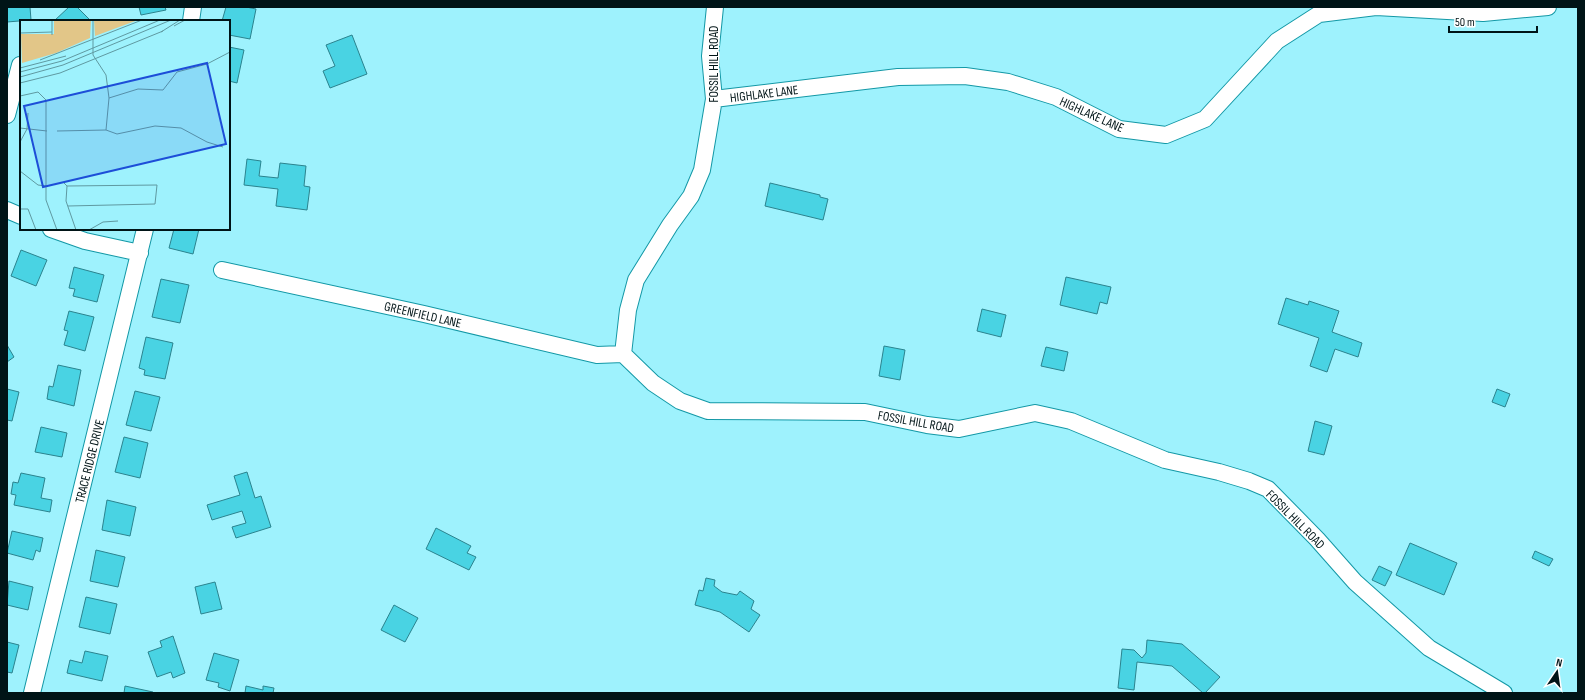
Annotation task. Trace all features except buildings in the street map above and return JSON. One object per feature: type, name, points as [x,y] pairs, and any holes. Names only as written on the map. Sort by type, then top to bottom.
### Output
[{"type":"street","points":[[191,20],[193,7]]},
{"type":"street","name":"FOSSIL HILL ROAD","points":[[715,7],[710,56],[714,99],[702,170],[691,196],[670,224],[636,280],[628,310],[623,354],[653,383],[680,401],[708,411],[865,412],[927,425],[959,429],[1035,413],[1072,421],[1165,460],[1219,472],[1249,481],[1268,489],[1317,539],[1355,582],[1429,648],[1504,693]]},
{"type":"street","name":"HIGHLAKE LANE","points":[[714,99],[898,77],[965,76],[1008,82],[1049,95],[1119,129],[1166,135],[1205,119],[1277,41],[1319,14],[1376,7],[1483,13],[1548,7]]},
{"type":"street","points":[[7,115],[20,65]]},
{"type":"street","points":[[7,210],[20,216]]},
{"type":"street","points":[[55,230],[85,241],[140,252]]},
{"type":"street","name":"TRACE RIDGE DRIVE","points":[[32,693],[145,230]]},
{"type":"street","name":"GREENFIELD LANE","points":[[222,270],[424,314],[597,355],[623,354]]}]
